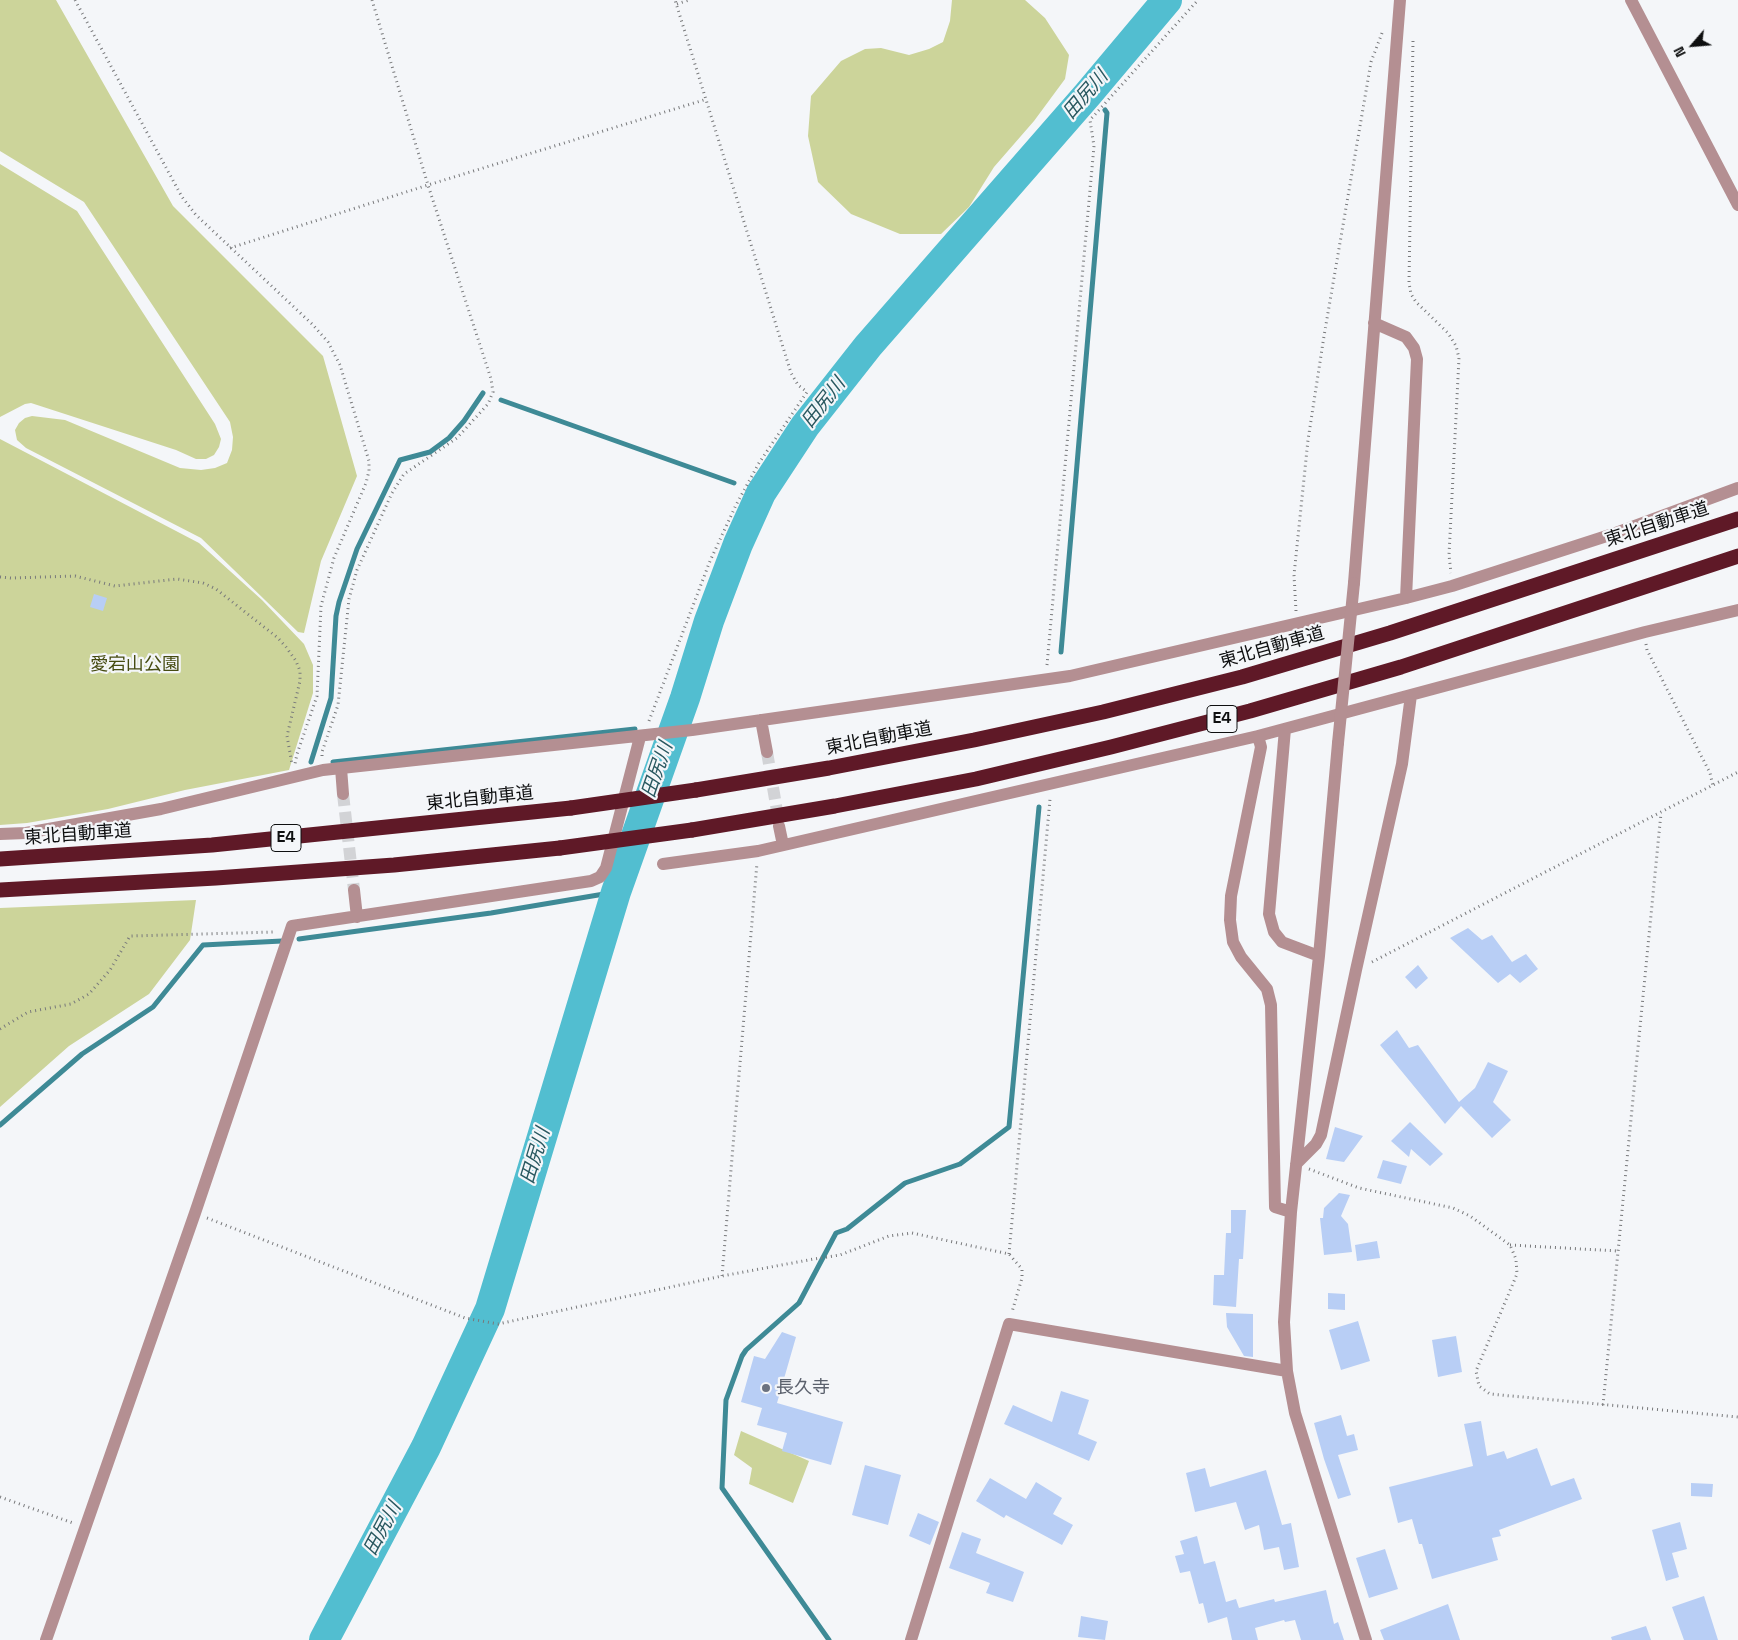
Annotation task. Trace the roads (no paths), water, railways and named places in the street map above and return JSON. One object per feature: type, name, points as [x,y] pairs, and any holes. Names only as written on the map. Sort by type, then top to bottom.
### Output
[{"type":"highway","name":"東北自動車道","points":[[0,859],[212,845],[571,808],[829,768],[983,738],[1103,712],[1242,677],[1390,633],[1738,518]]},
{"type":"highway","name":"E4","points":[[0,890],[207,879],[384,866],[560,848],[692,830],[835,806],[976,779],[1250,712],[1401,667],[1738,556]]},
{"type":"street","points":[[1366,1640],[1295,1413],[1287,1371],[1284,1322],[1290,1212],[1319,956],[1354,583],[1400,0]]},
{"type":"street","points":[[1630,0],[1738,205]]},
{"type":"street","points":[[1374,323],[1406,337],[1414,348],[1417,359],[1406,598]]},
{"type":"street","points":[[0,834],[26,833],[161,809],[323,770],[645,736],[1070,676],[1452,586],[1616,533],[1738,488]]},
{"type":"street","points":[[663,864],[758,851],[1052,785],[1258,736],[1645,632],[1738,610]]},
{"type":"street","points":[[1296,1164],[1316,1144],[1321,1135],[1402,764],[1411,695]]},
{"type":"street","points":[[761,720],[767,752]]},
{"type":"street","points":[[1285,729],[1269,914],[1274,932],[1282,942],[1319,956]]},
{"type":"street","points":[[46,1640],[195,1213],[292,926],[592,881],[600,877],[606,868],[645,736]]},
{"type":"street","points":[[1258,736],[1261,747],[1231,896],[1230,920],[1234,942],[1241,957],[1267,989],[1271,1005],[1275,1207],[1290,1212]]},
{"type":"street","points":[[341,768],[343,794]]},
{"type":"street","points":[[779,826],[783,845]]},
{"type":"street","points":[[354,890],[357,917]]},
{"type":"street","points":[[911,1640],[1009,1324],[1287,1371]]},
{"type":"waterway","name":"田尻川","points":[[324,1640],[426,1447],[490,1309],[616,892],[685,698],[709,621],[738,544],[761,493],[805,426],[868,346],[1088,94],[1167,0]]},
{"type":"waterway","points":[[1088,94],[1096,101]]},
{"type":"waterway","points":[[1061,652],[1107,113],[1105,110]]},
{"type":"waterway","points":[[311,762],[331,698],[336,616],[339,602],[357,549],[400,460],[430,452],[449,438],[464,421],[483,393]]},
{"type":"waterway","points":[[501,400],[734,483]]},
{"type":"waterway","points":[[665,727],[675,725]]},
{"type":"waterway","points":[[333,762],[635,729]]},
{"type":"waterway","points":[[829,1640],[722,1488],[726,1400],[742,1356],[746,1350],[799,1303],[836,1233],[847,1229],[905,1183],[960,1164],[1009,1127],[1039,807]]},
{"type":"waterway","points":[[299,939],[491,913],[616,892]]},
{"type":"waterway","points":[[0,1125],[82,1054],[153,1007],[203,945],[282,941]]},
{"type":"tunnel","points":[[767,752],[779,823]]},
{"type":"tunnel","points":[[343,794],[354,890]]},
{"type":"place","name":"長久寺","points":[[766,1388]]},
{"type":"park label","name":"愛宕山公園","points":[[135,665]]}]
